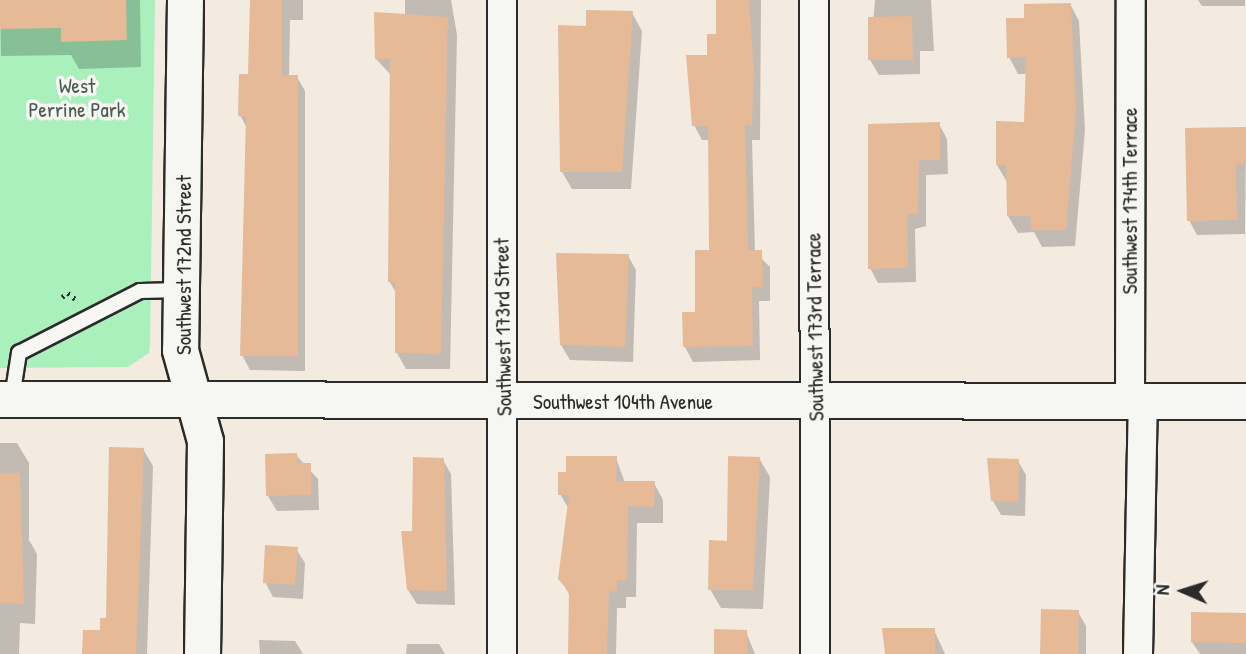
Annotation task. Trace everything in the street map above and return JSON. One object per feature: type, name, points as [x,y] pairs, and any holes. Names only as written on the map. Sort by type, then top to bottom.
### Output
[{"type":"street","name":"Southwest 172nd Street","points":[[186,0],[180,349],[205,442],[202,654]]},
{"type":"street","name":"Southwest 173rd Street","points":[[502,0],[502,654]]},
{"type":"street","name":"Southwest 173rd Terrace","points":[[814,0],[817,403],[815,654]]},
{"type":"street","name":"Southwest 174th Terrace","points":[[1131,0],[1138,654]]},
{"type":"street","name":"Southwest 104th Avenue","points":[[6,399],[817,403],[1246,401]]},
{"type":"lane","points":[[6,399],[19,354],[139,291],[181,290]]},
{"type":"green space","name":"West Perrine Park","points":[[0,0],[155,0],[150,343],[149,353],[128,367],[0,368]]},
{"type":"building","points":[[0,0],[126,0],[127,40],[61,42],[61,28],[0,29]]},
{"type":"building","points":[[250,0],[282,0],[282,75],[298,75],[298,356],[240,356],[246,116],[238,116],[239,74],[248,74]]},
{"type":"building","points":[[716,0],[749,0],[754,72],[752,125],[745,125],[748,250],[762,250],[763,287],[752,287],[753,346],[683,347],[682,312],[695,312],[695,250],[709,250],[708,126],[692,126],[686,55],[707,55],[707,34],[716,34]]},
{"type":"building","points":[[1071,3],[1076,112],[1066,230],[1031,230],[1030,216],[1007,216],[1006,165],[996,165],[996,121],[1024,122],[1026,57],[1007,58],[1006,18],[1024,18],[1024,4]]},
{"type":"building","points":[[586,10],[633,11],[622,172],[560,172],[558,25],[586,26]]},
{"type":"building","points":[[374,12],[448,17],[441,354],[395,353],[395,282],[388,282],[390,59],[375,59]]},
{"type":"building","points":[[912,16],[913,60],[868,60],[868,17]]},
{"type":"building","points":[[940,122],[940,160],[919,160],[918,214],[907,214],[908,268],[868,269],[868,124]]},
{"type":"building","points":[[1246,127],[1246,163],[1236,164],[1237,220],[1187,221],[1185,128]]},
{"type":"building","points":[[556,253],[629,254],[625,347],[560,345]]},
{"type":"building","points":[[109,447],[144,448],[136,654],[82,654],[83,630],[100,630],[100,618],[106,618]]},
{"type":"building","points":[[297,453],[298,463],[311,463],[311,495],[266,496],[265,454]]},
{"type":"building","points":[[566,456],[617,456],[616,481],[655,481],[654,507],[628,506],[627,580],[617,580],[617,592],[609,591],[607,654],[568,654],[569,591],[558,579],[569,495],[558,495],[558,472],[566,472]]},
{"type":"building","points":[[728,456],[760,457],[753,590],[708,590],[709,540],[727,541]]},
{"type":"building","points":[[413,457],[444,458],[447,591],[407,590],[401,531],[412,531]]},
{"type":"building","points":[[987,458],[1019,459],[1018,502],[991,501]]},
{"type":"building","points":[[0,473],[20,473],[24,604],[0,603]]},
{"type":"building","points":[[265,545],[298,547],[295,585],[263,583]]},
{"type":"building","points":[[1041,609],[1079,610],[1078,654],[1040,654]]},
{"type":"building","points":[[1191,612],[1246,613],[1246,643],[1191,642]]},
{"type":"building","points":[[882,628],[935,628],[935,654],[885,654]]},
{"type":"building","points":[[714,629],[747,630],[748,654],[714,654]]}]
